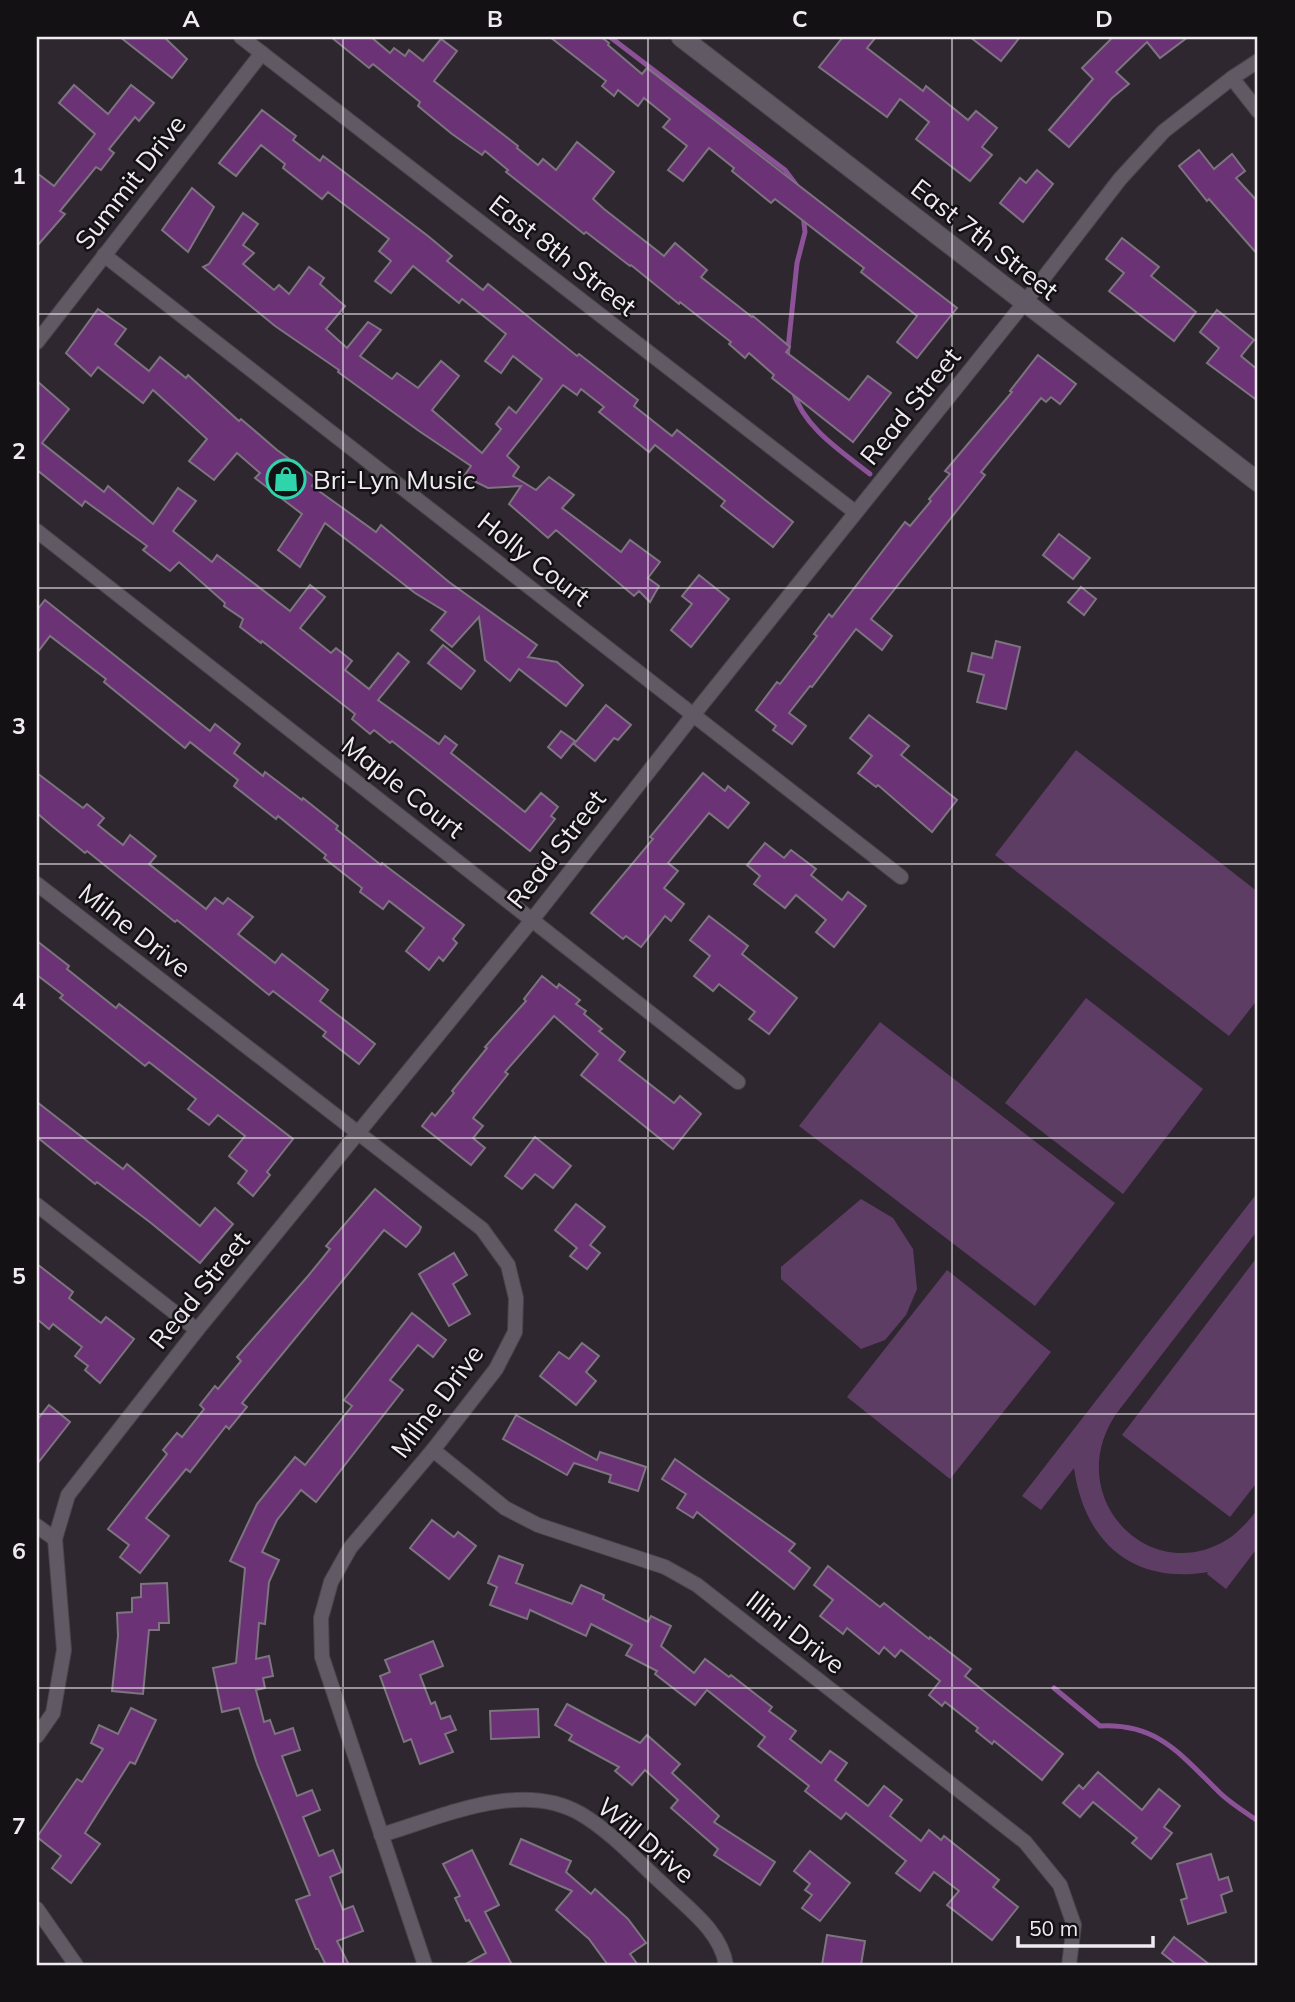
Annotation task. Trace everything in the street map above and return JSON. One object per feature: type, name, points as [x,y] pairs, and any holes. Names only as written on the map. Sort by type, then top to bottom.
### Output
[{"type":"street","name":"East 8th Street","points":[[242,37],[855,512]]},
{"type":"street","name":"East 7th Street","points":[[681,37],[1258,482]]},
{"type":"street","name":"Summit Drive","points":[[37,342],[262,53]]},
{"type":"street","name":"Read Street","points":[[37,1736],[53,1713],[65,1650],[55,1539],[68,1496],[197,1330],[532,920],[1120,179],[1164,131],[1258,61]]},
{"type":"street","points":[[1232,78],[1258,111]]},
{"type":"street","name":"Holly Court","points":[[104,255],[901,877]]},
{"type":"street","name":"Maple Court","points":[[37,531],[738,1082]]},
{"type":"street","name":"Milne Drive","points":[[37,884],[482,1229],[508,1265],[516,1298],[515,1332],[496,1369],[433,1450],[350,1548],[331,1582],[321,1618],[323,1657],[425,1965]]},
{"type":"street","points":[[37,1205],[197,1330]]},
{"type":"street","name":"Illini Drive","points":[[433,1450],[505,1508],[538,1525],[665,1567],[697,1586],[1025,1842],[1060,1885],[1074,1925],[1069,1965]]},
{"type":"street","points":[[37,1525],[55,1539]]},
{"type":"street","name":"Will Drive","points":[[381,1835],[496,1801],[540,1800],[580,1813],[607,1833],[702,1920],[724,1952],[726,1965]]},
{"type":"street","points":[[37,1909],[76,1965]]},
{"type":"shaded area","points":[[1076,750],[1258,892],[1258,999],[1229,1036],[995,855]]},
{"type":"shaded area","points":[[1086,998],[1203,1089],[1123,1194],[1005,1103]]},
{"type":"shaded area","points":[[880,1022],[1115,1203],[1035,1306],[799,1126]]},
{"type":"shaded area","points":[[1258,1192],[1258,1230],[1116,1414],[1102,1445],[1099,1475],[1106,1503],[1122,1526],[1143,1543],[1169,1552],[1198,1551],[1228,1539],[1258,1509],[1258,1547],[1226,1589],[1207,1574],[1208,1572],[1156,1572],[1135,1564],[1116,1552],[1088,1517],[1074,1468],[1041,1510],[1022,1496]]},
{"type":"shaded area","points":[[861,1199],[893,1218],[913,1249],[917,1289],[906,1315],[885,1340],[861,1349],[781,1279],[781,1267]]},
{"type":"shaded area","points":[[1258,1256],[1258,1481],[1230,1517],[1122,1435]]},
{"type":"shaded area","points":[[947,1270],[1051,1352],[950,1479],[847,1397]]},
{"type":"building","points":[[120,37],[164,37],[187,59],[172,78]]},
{"type":"building","points":[[331,37],[371,37],[390,53],[394,48],[405,56],[409,50],[423,61],[441,39],[457,51],[434,81],[518,146],[517,148],[538,165],[543,159],[556,170],[577,142],[614,172],[593,199],[604,209],[664,256],[675,243],[707,270],[701,277],[790,347],[786,352],[849,400],[868,376],[891,393],[853,442],[772,378],[774,375],[749,353],[745,358],[729,344],[731,342],[680,302],[679,304],[586,232],[584,234],[506,172],[508,170],[485,151],[482,155],[452,134],[418,106],[420,102],[373,64],[369,68]]},
{"type":"building","points":[[550,37],[601,37],[642,74],[647,68],[957,308],[917,358],[897,342],[917,316],[861,272],[864,268],[775,199],[771,203],[709,148],[683,181],[668,170],[687,146],[663,127],[670,119],[644,98],[638,106],[618,90],[614,96],[602,86],[606,81]]},
{"type":"building","points":[[843,37],[876,37],[867,48],[923,91],[926,86],[968,120],[976,111],[997,128],[982,147],[992,155],[970,181],[916,139],[929,122],[900,99],[887,117],[819,67]]},
{"type":"building","points":[[970,37],[1020,37],[1001,61]]},
{"type":"building","points":[[1113,37],[1188,37],[1160,58],[1147,42],[1116,72],[1129,84],[1112,98],[1069,147],[1049,130],[1093,79],[1082,68]]},
{"type":"building","points":[[74,85],[108,114],[131,85],[154,103],[139,121],[135,117],[109,149],[114,153],[101,170],[96,167],[60,211],[65,214],[37,246],[37,173],[54,186],[95,134],[59,103]]},
{"type":"building","points":[[262,110],[296,136],[293,140],[320,161],[323,156],[428,236],[452,256],[447,261],[483,290],[488,284],[577,356],[579,354],[638,400],[634,406],[672,436],[677,430],[793,522],[773,547],[721,506],[725,501],[655,445],[649,452],[599,412],[604,407],[581,389],[577,395],[563,385],[507,456],[519,467],[513,476],[536,490],[549,477],[574,495],[562,508],[621,552],[630,540],[660,562],[648,578],[659,586],[650,602],[639,591],[634,596],[556,530],[548,538],[509,504],[521,486],[488,488],[464,476],[471,466],[275,326],[203,267],[209,264],[243,213],[258,224],[243,245],[254,253],[243,264],[274,290],[279,285],[289,294],[309,267],[324,278],[320,284],[345,306],[326,329],[347,348],[368,322],[381,330],[360,356],[392,379],[397,373],[418,388],[441,361],[459,376],[432,410],[482,453],[501,429],[496,424],[509,407],[516,413],[542,379],[513,356],[501,373],[485,361],[506,334],[462,299],[459,303],[413,266],[391,293],[375,281],[391,261],[379,251],[389,239],[328,192],[322,199],[283,168],[285,164],[261,145],[236,176],[219,163]]},
{"type":"building","points":[[1199,150],[1214,169],[1232,154],[1245,171],[1236,178],[1258,202],[1258,255],[1209,199],[1207,201],[1179,166]]},
{"type":"building","points":[[1037,170],[1053,184],[1023,222],[1000,203],[1020,178],[1026,183]]},
{"type":"building","points":[[192,188],[214,207],[188,252],[162,230]]},
{"type":"building","points":[[1122,238],[1159,267],[1151,276],[1196,312],[1174,341],[1109,291],[1124,273],[1106,259]]},
{"type":"building","points":[[98,309],[126,329],[115,344],[149,371],[160,357],[186,378],[188,375],[239,421],[241,419],[317,479],[312,486],[376,532],[381,525],[449,582],[537,645],[528,657],[557,662],[583,685],[566,706],[519,669],[510,681],[485,660],[479,617],[452,647],[431,630],[446,612],[415,593],[325,523],[300,567],[278,550],[302,514],[255,478],[260,473],[237,453],[214,480],[189,461],[207,439],[153,390],[143,403],[98,367],[91,376],[66,353]]},
{"type":"building","points":[[1217,310],[1254,340],[1241,356],[1258,370],[1258,401],[1207,363],[1219,348],[1200,332]]},
{"type":"building","points":[[1038,355],[1076,384],[1060,404],[1051,397],[1046,402],[1041,398],[981,472],[985,475],[871,619],[892,636],[882,650],[856,629],[812,687],[810,686],[789,713],[806,726],[792,744],[773,730],[776,726],[756,710],[777,682],[780,684],[817,636],[814,634],[829,614],[832,617],[905,522],[910,526],[931,501],[929,499],[950,474],[945,471],[1012,392],[1010,391]]},
{"type":"building","points":[[37,381],[69,409],[42,443],[104,492],[108,486],[153,524],[178,488],[196,501],[173,531],[212,562],[217,555],[290,611],[310,585],[325,597],[300,628],[331,653],[336,648],[352,661],[345,670],[369,689],[398,653],[409,662],[378,700],[439,744],[445,736],[457,745],[451,753],[525,812],[541,793],[558,807],[551,816],[555,819],[530,851],[392,741],[390,743],[374,730],[370,734],[352,719],[355,714],[262,641],[261,643],[240,627],[243,619],[224,606],[225,603],[179,562],[170,571],[143,550],[147,546],[85,501],[82,506],[37,470]]},
{"type":"building","points":[[1059,534],[1090,558],[1073,579],[1043,555]]},
{"type":"building","points":[[699,575],[729,599],[691,647],[671,630],[692,604],[682,596]]},
{"type":"building","points":[[1081,587],[1096,599],[1084,615],[1068,602]]},
{"type":"building","points":[[45,600],[210,731],[215,724],[240,744],[234,753],[263,776],[265,772],[302,800],[303,798],[381,865],[382,863],[464,925],[453,939],[457,943],[443,961],[439,957],[429,970],[406,951],[424,928],[389,901],[383,909],[360,892],[362,888],[324,858],[326,855],[278,816],[276,819],[234,786],[238,780],[190,742],[185,748],[104,682],[106,679],[50,636],[37,653],[37,610]]},
{"type":"building","points":[[996,641],[1020,647],[1006,709],[977,702],[984,675],[968,671],[972,653],[992,658]]},
{"type":"building","points":[[443,645],[475,671],[461,689],[428,663]]},
{"type":"building","points":[[606,705],[631,725],[618,740],[614,738],[595,761],[574,744]]},
{"type":"building","points":[[869,715],[909,746],[901,755],[957,800],[932,832],[878,785],[876,787],[858,773],[872,756],[850,738]]},
{"type":"building","points":[[561,731],[575,741],[561,758],[548,747]]},
{"type":"building","points":[[37,773],[83,808],[87,804],[104,818],[98,825],[123,845],[130,835],[156,856],[149,864],[206,909],[215,898],[223,904],[228,898],[253,917],[238,934],[275,963],[282,954],[328,990],[320,1001],[375,1044],[359,1064],[323,1036],[326,1032],[273,991],[269,995],[177,920],[175,922],[37,813]]},
{"type":"building","points":[[703,773],[725,791],[728,786],[749,803],[728,828],[709,813],[668,863],[678,871],[664,888],[684,904],[671,921],[665,916],[641,947],[626,936],[623,939],[591,913],[653,839],[650,837]]},
{"type":"building","points":[[765,843],[784,858],[791,850],[816,869],[811,875],[842,900],[848,892],[866,906],[834,947],[816,932],[826,920],[796,895],[785,908],[754,884],[760,876],[747,865]]},
{"type":"building","points":[[709,916],[748,946],[742,954],[797,998],[769,1034],[749,1019],[755,1012],[719,984],[713,991],[694,976],[710,956],[690,940]]},
{"type":"building","points":[[37,941],[116,1008],[119,1004],[293,1139],[267,1172],[270,1175],[253,1196],[238,1183],[247,1171],[229,1156],[245,1136],[218,1115],[209,1125],[188,1109],[196,1099],[149,1062],[145,1066],[60,998],[63,995],[37,975]]},
{"type":"building","points":[[542,976],[557,988],[559,984],[580,1000],[576,1004],[586,1011],[584,1014],[602,1029],[599,1031],[625,1052],[619,1060],[674,1103],[680,1096],[701,1114],[673,1149],[581,1075],[598,1054],[554,1016],[505,1072],[508,1074],[473,1118],[483,1126],[473,1138],[485,1148],[471,1165],[422,1126],[432,1113],[435,1116],[454,1093],[452,1091],[487,1048],[485,1047],[526,1001],[524,999]]},
{"type":"building","points":[[37,1102],[123,1169],[127,1164],[200,1226],[215,1208],[233,1224],[200,1263],[37,1137]]},
{"type":"building","points":[[535,1137],[571,1166],[553,1188],[535,1174],[522,1189],[505,1176]]},
{"type":"building","points":[[375,1189],[421,1227],[419,1232],[406,1247],[384,1230],[242,1403],[247,1407],[229,1429],[226,1426],[190,1472],[186,1469],[146,1518],[169,1536],[140,1573],[120,1557],[129,1545],[108,1529],[167,1454],[163,1450],[177,1433],[182,1437],[204,1409],[200,1405],[215,1386],[218,1389],[241,1361],[237,1357],[308,1276],[330,1249],[326,1246]]},
{"type":"building","points":[[576,1204],[605,1227],[590,1245],[600,1253],[587,1269],[570,1256],[577,1248],[555,1230]]},
{"type":"building","points":[[454,1253],[467,1275],[453,1284],[470,1314],[449,1326],[419,1274]]},
{"type":"building","points":[[37,1264],[73,1292],[69,1298],[101,1323],[106,1317],[134,1339],[100,1383],[85,1370],[88,1366],[75,1356],[82,1347],[53,1324],[49,1329],[37,1319]]},
{"type":"building","points":[[412,1313],[446,1340],[433,1357],[418,1345],[390,1380],[403,1390],[316,1502],[301,1490],[277,1520],[262,1552],[279,1560],[269,1582],[265,1624],[259,1623],[256,1659],[269,1656],[273,1676],[263,1678],[265,1688],[256,1690],[264,1722],[270,1720],[275,1734],[293,1728],[300,1750],[282,1756],[297,1796],[312,1790],[320,1810],[303,1817],[319,1856],[333,1850],[342,1872],[330,1877],[343,1910],[353,1906],[363,1931],[337,1941],[349,1965],[326,1965],[316,1949],[296,1900],[310,1895],[257,1764],[239,1708],[222,1712],[213,1668],[236,1663],[245,1568],[230,1561],[257,1504],[295,1457],[305,1465],[352,1406],[344,1400]]},
{"type":"building","points":[[582,1343],[599,1356],[586,1372],[596,1381],[576,1405],[540,1376],[559,1352],[569,1359]]},
{"type":"building","points":[[49,1405],[70,1422],[37,1464],[37,1420]]},
{"type":"building","points":[[516,1415],[597,1460],[600,1452],[646,1467],[638,1491],[609,1482],[611,1475],[574,1463],[567,1475],[503,1439]]},
{"type":"building","points":[[675,1459],[795,1544],[789,1551],[810,1568],[794,1589],[697,1512],[693,1518],[677,1508],[686,1494],[662,1479]]},
{"type":"building","points":[[432,1520],[454,1537],[458,1532],[476,1546],[449,1579],[410,1548]]},
{"type":"building","points":[[499,1556],[523,1565],[516,1583],[572,1604],[581,1585],[604,1595],[603,1599],[648,1622],[651,1616],[671,1626],[661,1646],[694,1673],[705,1659],[729,1677],[731,1675],[772,1707],[769,1711],[796,1731],[790,1739],[821,1763],[830,1751],[847,1763],[835,1780],[868,1806],[884,1786],[902,1800],[890,1816],[921,1841],[929,1830],[941,1840],[944,1836],[999,1880],[993,1887],[1018,1907],[992,1940],[947,1905],[959,1891],[934,1872],[920,1891],[896,1873],[906,1861],[846,1813],[841,1819],[805,1791],[809,1786],[758,1746],[765,1737],[707,1690],[695,1705],[655,1674],[657,1671],[626,1655],[632,1645],[591,1624],[586,1636],[530,1610],[527,1619],[490,1605],[497,1587],[488,1583]]},
{"type":"building","points":[[828,1566],[880,1607],[884,1603],[971,1669],[965,1676],[1063,1754],[1042,1780],[994,1741],[992,1744],[976,1731],[978,1728],[945,1702],[942,1706],[929,1695],[940,1681],[901,1650],[895,1657],[884,1647],[879,1654],[847,1628],[843,1634],[820,1616],[833,1600],[814,1585]]},
{"type":"building","points":[[167,1583],[169,1623],[159,1623],[159,1630],[149,1630],[143,1694],[112,1691],[118,1636],[117,1613],[132,1612],[132,1598],[141,1597],[141,1584]]},
{"type":"building","points":[[433,1641],[443,1666],[420,1675],[431,1704],[435,1702],[441,1719],[450,1716],[456,1730],[445,1734],[453,1752],[420,1764],[411,1739],[404,1742],[380,1676],[390,1672],[385,1660]]},
{"type":"building","points":[[567,1704],[640,1743],[647,1735],[680,1764],[672,1773],[719,1816],[714,1822],[775,1862],[760,1885],[714,1855],[718,1849],[671,1808],[678,1800],[645,1770],[632,1785],[615,1771],[619,1767],[569,1740],[572,1735],[555,1725]]},
{"type":"building","points":[[131,1708],[156,1720],[135,1764],[130,1762],[85,1833],[100,1844],[71,1883],[52,1868],[61,1856],[37,1837],[77,1779],[82,1782],[103,1749],[91,1743],[99,1725],[118,1734]]},
{"type":"building","points":[[538,1709],[539,1737],[491,1739],[490,1711]]},
{"type":"building","points":[[1098,1772],[1142,1810],[1159,1789],[1180,1806],[1164,1827],[1172,1833],[1151,1859],[1132,1843],[1137,1838],[1093,1802],[1080,1817],[1063,1803],[1079,1785],[1083,1789]]},
{"type":"building","points":[[521,1839],[571,1861],[566,1872],[591,1894],[595,1889],[628,1919],[646,1943],[630,1954],[638,1965],[608,1965],[589,1939],[556,1910],[572,1891],[510,1864]]},
{"type":"building","points":[[472,1850],[499,1905],[485,1912],[512,1965],[464,1965],[486,1953],[469,1920],[466,1921],[455,1898],[460,1896],[443,1864]]},
{"type":"building","points":[[810,1851],[850,1883],[820,1921],[802,1908],[812,1895],[805,1890],[810,1884],[794,1871]]},
{"type":"building","points":[[1211,1854],[1219,1880],[1228,1877],[1232,1891],[1221,1895],[1226,1912],[1188,1924],[1181,1900],[1187,1898],[1177,1864]]},
{"type":"building","points":[[827,1935],[865,1941],[861,1965],[822,1965]]},
{"type":"building","points":[[1174,1937],[1210,1965],[1177,1965],[1162,1953]]},
{"type":"waterway","points":[[610,37],[785,170],[797,186]]},
{"type":"waterway","points":[[787,358],[797,263],[805,232],[803,215]]},
{"type":"waterway","points":[[793,391],[806,416],[825,438],[870,474]]},
{"type":"waterway","points":[[1054,1688],[1100,1726],[1138,1730],[1167,1744],[1223,1796],[1258,1821]]},
{"type":"place","name":"Bri-Lyn Music","points":[[286,479]]}]
